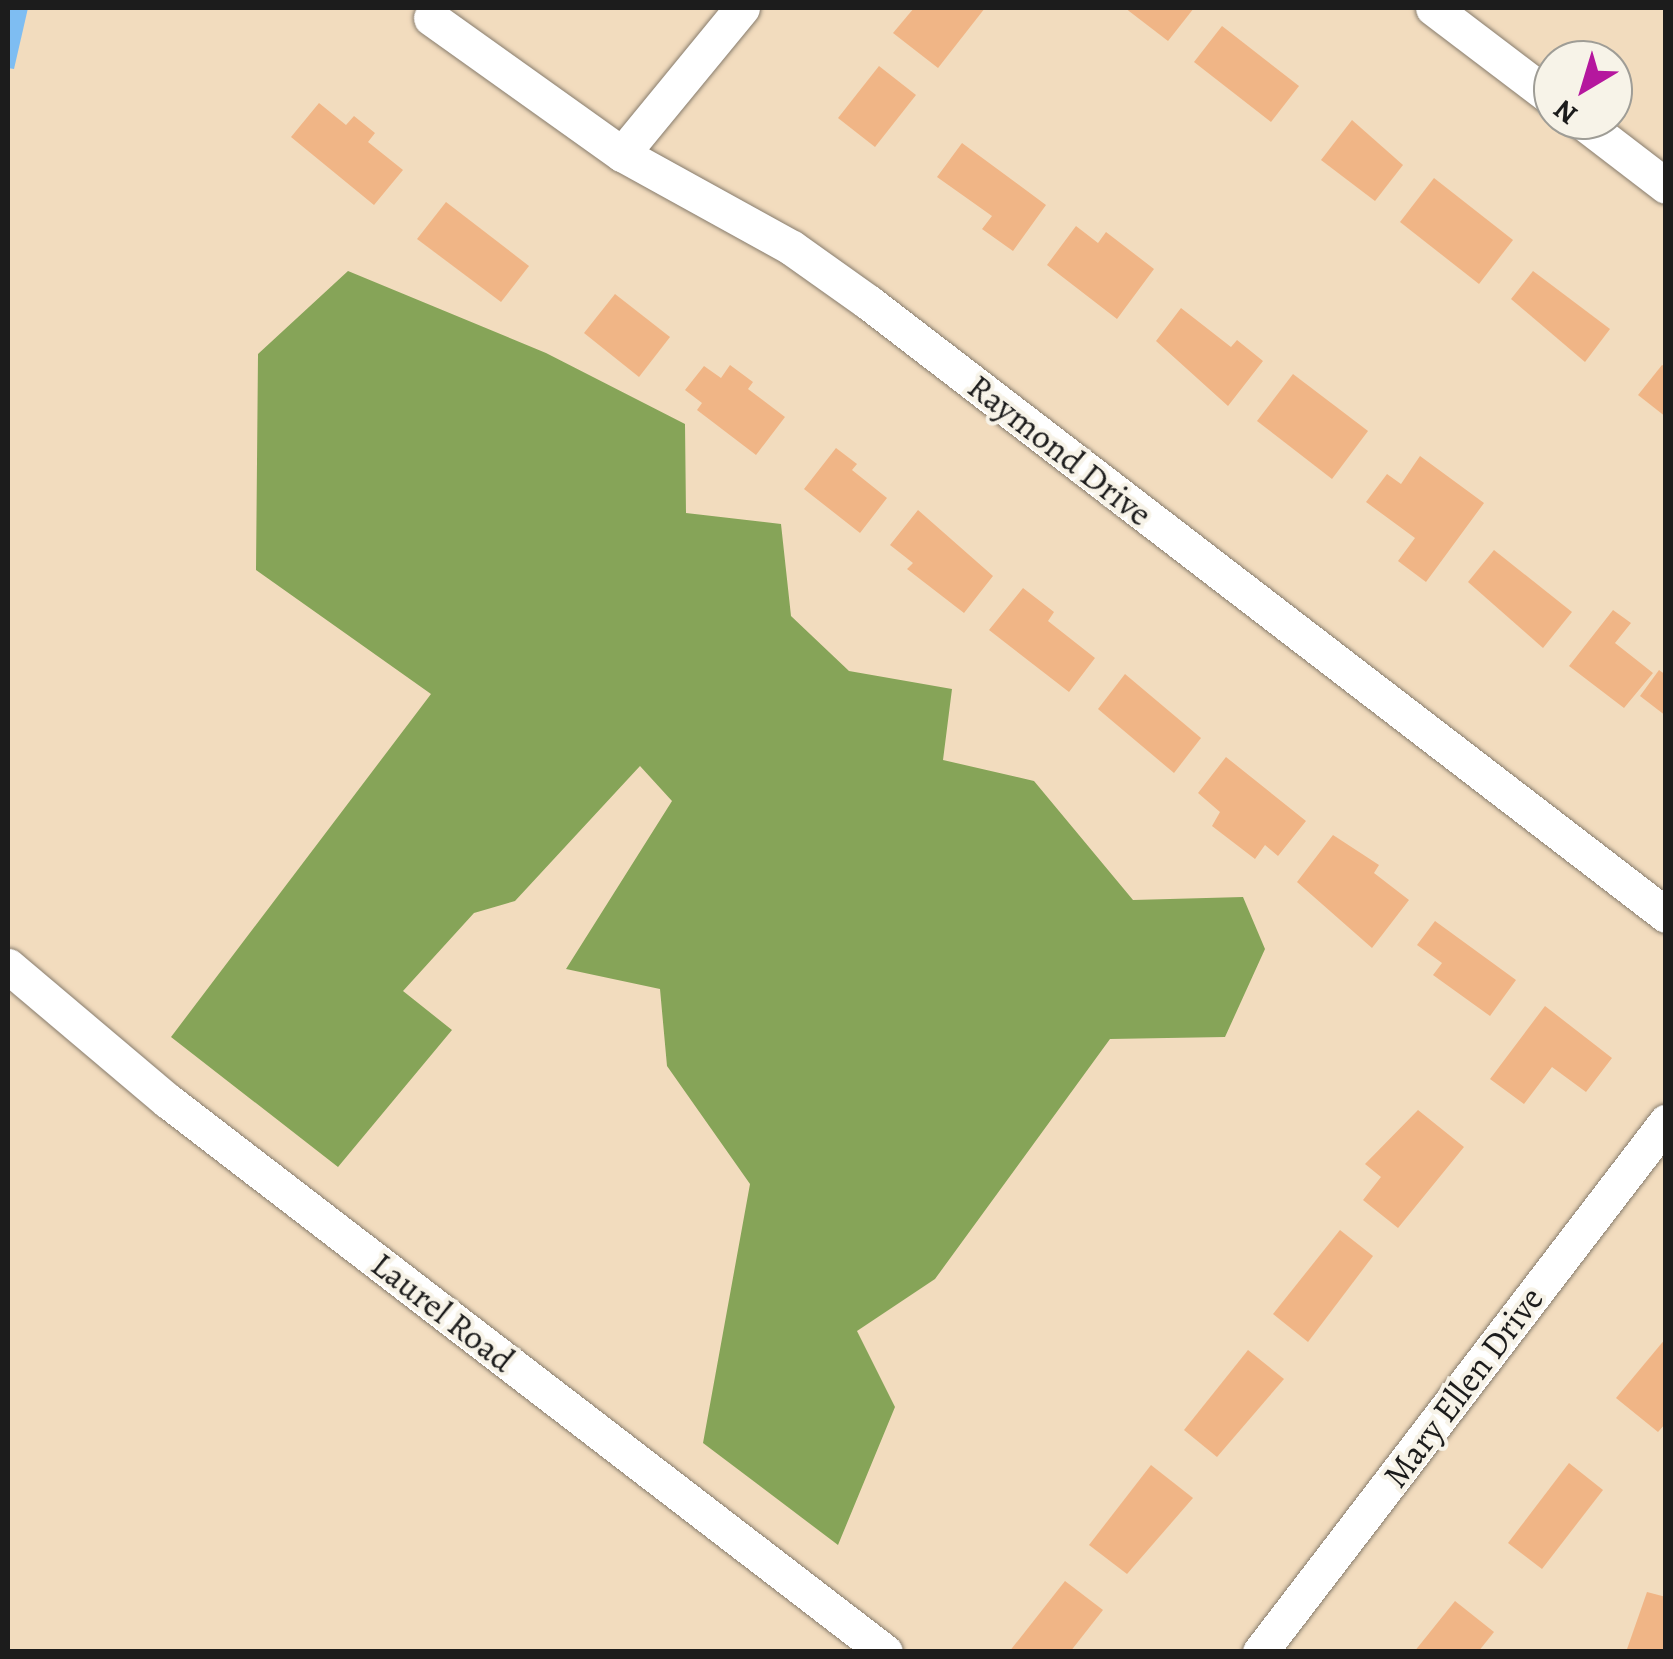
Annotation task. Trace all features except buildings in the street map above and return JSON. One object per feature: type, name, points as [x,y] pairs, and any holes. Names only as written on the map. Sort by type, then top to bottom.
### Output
[{"type":"street","points":[[622,154],[742,8]]},
{"type":"street","points":[[1434,8],[1533,84]]},
{"type":"street","name":"Raymond Drive","points":[[431,18],[622,154],[792,248],[853,291],[1666,915]]},
{"type":"street","points":[[1606,140],[1666,186]]},
{"type":"street","name":"Laurel Road","points":[[8,966],[168,1101],[885,1652]]},
{"type":"street","name":"Mary Ellen Drive","points":[[1260,1652],[1666,1122]]},
{"type":"green space","points":[[348,271],[546,353],[685,424],[686,513],[781,524],[791,616],[849,671],[952,689],[943,760],[1034,781],[1133,900],[1243,897],[1265,949],[1225,1037],[1110,1039],[935,1279],[857,1331],[895,1407],[838,1545],[703,1443],[750,1184],[667,1066],[660,989],[566,969],[672,801],[640,766],[515,901],[474,913],[403,991],[452,1030],[338,1167],[171,1037],[431,694],[256,570],[258,354]]},
{"type":"water","points":[[8,8],[28,8],[14,69],[8,68]]}]
